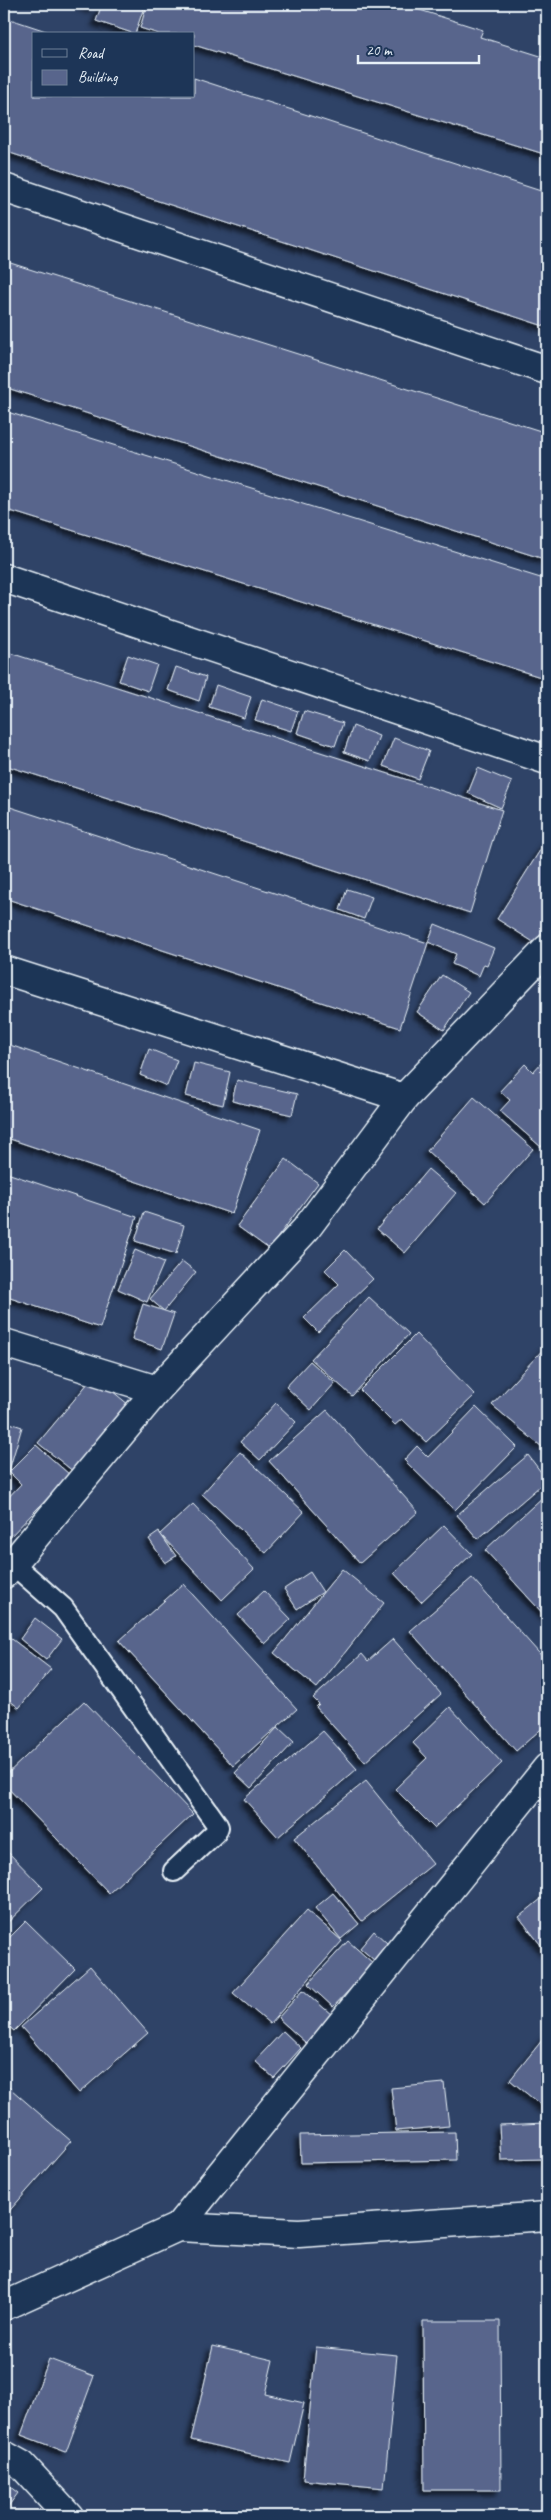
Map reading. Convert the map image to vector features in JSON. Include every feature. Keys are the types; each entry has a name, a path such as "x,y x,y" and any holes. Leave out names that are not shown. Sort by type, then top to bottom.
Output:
{"street":[{"path":"4,188 547,370"},
{"path":"4,578 547,760"},
{"path":"8,1569 157,1390 306,1229 404,1098 547,949"},
{"path":"4,970 404,1098"},
{"path":"4,1343 157,1390"},
{"path":"4,2306 178,2227 547,1768"},
{"path":"178,2227 299,2233 547,2216"},
{"path":"4,2454 22,2465 69,2516"}],"lane":[{"path":"8,1569 63,1608 218,1827 216,1832 174,1871"}],"building":[{"path":"80,4 95,4 94,9"},
{"path":"102,4 145,4 136,32 129,32 96,21"},
{"path":"147,4 401,4 483,30 480,37 547,58 547,155 195,45 195,32 153,32 140,28"},
{"path":"4,17 49,32 32,32 32,98 195,98 195,78 547,193 547,327 4,151"},
{"path":"4,261 547,433 547,560 4,387"},
{"path":"4,411 547,580 547,679 4,509"},
{"path":"4,651 502,810 470,913 4,765"},
{"path":"128,655 157,665 148,691 119,681"},
{"path":"176,667 206,677 199,701 168,690"},
{"path":"216,685 251,697 244,718 209,707"},
{"path":"262,699 298,711 291,731 255,720"},
{"path":"304,711 343,723 335,746 297,733"},
{"path":"353,726 379,736 370,761 344,752"},
{"path":"394,738 429,751 418,779 383,766"},
{"path":"478,768 512,782 501,808 468,793"},
{"path":"4,805 428,943 400,1028 4,898"},
{"path":"547,839 547,924 535,943 497,919"},
{"path":"347,889 372,897 364,919 340,910"},
{"path":"435,924 494,948 487,965 484,964 479,976 452,964 456,954 428,942"},
{"path":"442,975 469,992 444,1030 417,1012"},
{"path":"4,1043 260,1130 232,1214 4,1137"},
{"path":"149,1049 177,1060 167,1086 140,1075"},
{"path":"542,1062 547,1066 547,1139 541,1147 500,1111 510,1100 500,1091 525,1064 533,1072"},
{"path":"194,1063 230,1072 223,1105 186,1096"},
{"path":"237,1080 297,1094 292,1115 232,1101"},
{"path":"474,1097 533,1149 485,1203 427,1151"},
{"path":"286,1159 318,1183 269,1249 237,1226"},
{"path":"428,1169 456,1193 405,1253 377,1229"},
{"path":"4,1172 137,1217 100,1328 4,1296"},
{"path":"144,1212 184,1225 176,1254 135,1241"},
{"path":"135,1250 164,1262 147,1302 118,1289"},
{"path":"345,1250 373,1279 318,1332 304,1318 339,1284 325,1270"},
{"path":"182,1261 196,1272 164,1311 150,1299"},
{"path":"369,1297 409,1334 352,1396 311,1359"},
{"path":"143,1304 174,1314 162,1349 132,1339"},
{"path":"416,1334 475,1395 426,1442 402,1419 395,1425 360,1390"},
{"path":"547,1345 547,1441 542,1447 492,1405"},
{"path":"310,1361 335,1383 311,1410 286,1387"},
{"path":"94,1376 129,1405 74,1472 38,1443"},
{"path":"276,1403 296,1422 260,1460 240,1442"},
{"path":"476,1407 517,1447 455,1510 404,1460 417,1446 428,1457"},
{"path":"327,1410 418,1512 360,1563 269,1461"},
{"path":"4,1421 22,1427 4,1487"},
{"path":"36,1445 70,1475 4,1543 4,1502 21,1484 9,1472"},
{"path":"240,1452 304,1512 266,1553 202,1494"},
{"path":"528,1455 547,1480 478,1539 457,1515"},
{"path":"545,1495 547,1498 547,1618 485,1550"},
{"path":"193,1504 254,1569 222,1600 160,1534"},
{"path":"444,1525 472,1554 421,1602 394,1573"},
{"path":"159,1532 176,1556 165,1563 149,1539"},
{"path":"342,1569 384,1603 317,1688 274,1653"},
{"path":"310,1572 323,1592 297,1609 284,1589"},
{"path":"472,1578 547,1662 547,1724 516,1751 410,1631"},
{"path":"183,1584 297,1709 233,1766 119,1641"},
{"path":"264,1591 291,1619 265,1644 238,1615"},
{"path":"35,1618 62,1639 46,1660 20,1639"},
{"path":"8,1636 51,1669 19,1708 4,1696 4,1641"},
{"path":"393,1639 441,1694 365,1762 316,1707 319,1704 313,1698 362,1654 368,1661"},
{"path":"84,1701 193,1814 109,1893 4,1784 4,1777"},
{"path":"450,1707 502,1763 434,1828 395,1789 427,1758 413,1743"},
{"path":"4,1713 10,1718 4,1725"},
{"path":"278,1727 294,1742 251,1788 235,1773"},
{"path":"323,1731 357,1769 278,1837 244,1799"},
{"path":"366,1781 433,1864 362,1921 294,1838"},
{"path":"4,1848 43,1888 4,1926"},
{"path":"333,1893 359,1924 341,1939 315,1908"},
{"path":"547,1894 547,1953 519,1917"},
{"path":"307,1910 342,1941 270,2024 233,1993"},
{"path":"26,1921 75,1969 14,2031 4,2022 4,1943"},
{"path":"374,1931 388,1944 374,1960 360,1948"},
{"path":"348,1941 374,1964 333,2007 308,1984"},
{"path":"90,1966 148,2033 79,2093 21,2027"},
{"path":"303,1990 332,2015 306,2043 278,2018"},
{"path":"283,2031 301,2048 274,2078 255,2061"},
{"path":"547,2034 547,2110 510,2080"},
{"path":"4,2083 71,2141 4,2217"},
{"path":"444,2083 449,2126 396,2131 391,2088"},
{"path":"546,2123 547,2159 501,2160 499,2125"},
{"path":"455,2132 456,2160 301,2163 300,2135"},
{"path":"423,2321 500,2321 501,2490 424,2490"},
{"path":"213,2346 273,2360 265,2394 304,2403 290,2463 191,2440"},
{"path":"316,2347 397,2355 384,2488 303,2480"},
{"path":"49,2359 94,2376 66,2452 21,2435"},
{"path":"4,2482 18,2493 4,2512"}]}
